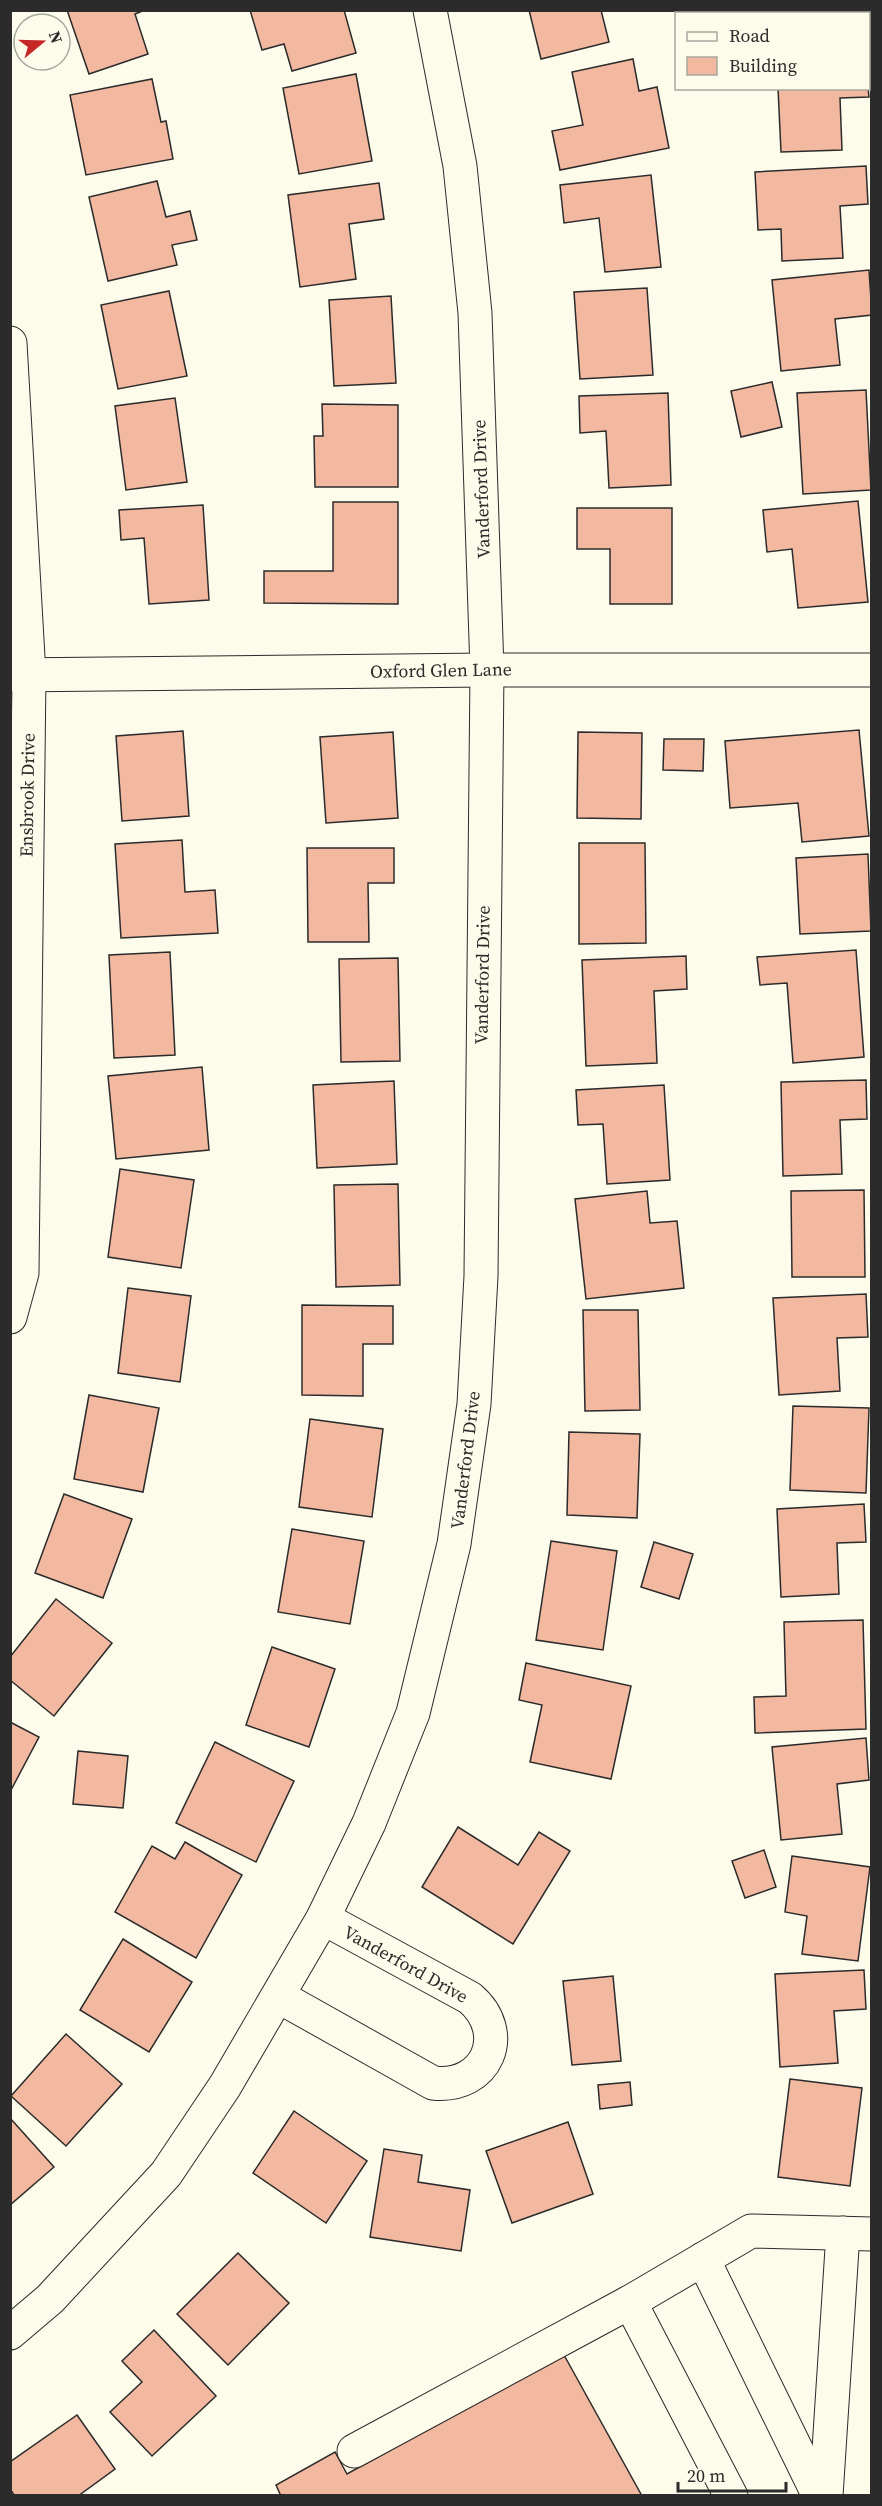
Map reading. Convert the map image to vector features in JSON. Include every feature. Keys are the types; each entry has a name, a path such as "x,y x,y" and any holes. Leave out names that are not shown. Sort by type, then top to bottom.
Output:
{"street":[{"name":"Vanderford Drive","path":"10,2333 50,2299 166,2174 225,2086 323,1918 369,1823 413,1713 454,1544 474,1404 481,1276 487,669 475,313 460,166 430,10"},
{"name":"Ensbrook Drive","path":"10,343 20,675 22,1273 10,1317"},
{"name":"Oxford Glen Lane","path":"20,675 487,669 872,670"},
{"name":"Vanderford Drive","path":"278,1996 433,2083 445,2084 467,2078 484,2062 491,2039 486,2016 479,2006 470,1998 323,1918"},
{"path":"354,2451 630,2302 751,2231 857,2233 826,2496"},
{"path":"703,2259 819,2496"},
{"path":"630,2302 731,2496"}],"building":[{"path":"67,10 145,10 135,14 148,54 89,74 72,25 72,12"},
{"path":"250,10 344,10 356,53 292,71 284,44 262,50"},
{"path":"529,10 601,10 609,42 541,59"},
{"path":"770,10 867,10 867,12 770,12"},
{"path":"633,59 639,91 657,87 669,148 560,170 552,131 583,125 572,72"},
{"path":"356,74 372,161 299,174 283,88"},
{"path":"152,79 161,122 166,121 173,159 86,175 70,95"},
{"path":"778,90 868,90 869,97 840,98 842,150 781,152"},
{"path":"866,166 868,204 840,206 843,258 782,261 781,229 758,230 755,172"},
{"path":"651,175 661,267 605,272 599,218 564,223 560,185"},
{"path":"157,181 166,217 190,211 197,240 172,245 177,265 108,281 89,197"},
{"path":"379,183 384,219 349,224 356,279 300,287 288,195"},
{"path":"869,270 872,315 835,319 840,365 781,371 772,280"},
{"path":"647,288 653,375 580,379 574,292"},
{"path":"169,291 187,376 118,389 101,305"},
{"path":"391,296 396,383 334,386 329,300"},
{"path":"772,382 782,427 741,437 731,391"},
{"path":"866,390 871,490 803,494 797,393"},
{"path":"668,393 671,485 609,488 606,431 580,433 579,396"},
{"path":"175,398 187,482 126,490 115,406"},
{"path":"322,404 398,405 398,487 315,487 314,436 323,436"},
{"path":"858,501 868,602 798,608 792,549 767,552 763,510"},
{"path":"333,502 398,502 398,604 264,603 264,571 333,571"},
{"path":"203,505 209,600 149,604 144,538 121,540 119,510"},
{"path":"577,508 672,508 672,604 610,604 610,549 577,549"},
{"path":"859,730 869,836 802,842 798,803 730,808 725,741"},
{"path":"183,731 189,816 122,821 116,736"},
{"path":"393,732 398,818 326,823 320,737"},
{"path":"578,732 642,733 641,819 577,818"},
{"path":"664,739 704,739 703,771 663,770"},
{"path":"182,840 185,892 215,890 218,933 121,938 115,844"},
{"path":"579,843 645,843 646,943 579,944"},
{"path":"307,848 394,848 394,883 368,883 369,942 308,942"},
{"path":"868,854 871,931 800,934 796,858"},
{"path":"856,950 864,1057 793,1063 787,983 760,985 757,957"},
{"path":"170,952 175,1055 114,1058 109,955"},
{"path":"686,956 687,989 654,991 657,1063 586,1066 582,960"},
{"path":"398,958 400,1061 341,1062 339,959"},
{"path":"202,1067 209,1150 116,1159 108,1076"},
{"path":"866,1080 867,1119 840,1120 842,1174 783,1176 781,1082"},
{"path":"394,1081 397,1164 317,1168 313,1085"},
{"path":"664,1085 670,1180 607,1184 603,1124 578,1125 576,1090"},
{"path":"120,1169 194,1180 181,1268 108,1257"},
{"path":"398,1184 400,1285 336,1287 334,1185"},
{"path":"864,1190 865,1277 792,1277 791,1191"},
{"path":"647,1191 650,1223 677,1221 684,1288 586,1299 575,1199"},
{"path":"128,1288 191,1296 180,1382 118,1373"},
{"path":"866,1294 868,1337 837,1338 840,1391 779,1395 773,1298"},
{"path":"302,1305 393,1306 393,1344 363,1344 363,1396 302,1395"},
{"path":"583,1310 638,1310 640,1410 585,1411"},
{"path":"89,1395 159,1408 143,1492 74,1479"},
{"path":"793,1406 869,1408 866,1493 790,1490"},
{"path":"310,1419 383,1429 372,1517 299,1507"},
{"path":"569,1432 640,1434 637,1518 567,1515"},
{"path":"64,1494 132,1519 103,1598 35,1573"},
{"path":"864,1504 866,1542 837,1543 839,1594 781,1597 777,1509"},
{"path":"292,1529 364,1541 350,1624 278,1612"},
{"path":"551,1541 617,1551 603,1650 536,1640"},
{"path":"654,1542 693,1554 679,1599 641,1587"},
{"path":"56,1599 112,1643 54,1716 10,1680 10,1657"},
{"path":"863,1620 866,1729 755,1733 754,1697 786,1696 784,1622"},
{"path":"272,1647 335,1669 309,1747 246,1725"},
{"path":"526,1663 631,1686 611,1779 530,1762 542,1705 519,1700"},
{"path":"10,1722 39,1737 10,1792"},
{"path":"866,1738 869,1780 837,1784 842,1834 781,1840 772,1747"},
{"path":"215,1742 294,1781 256,1862 176,1823"},
{"path":"78,1751 128,1756 123,1808 73,1804"},
{"path":"458,1827 518,1865 539,1832 570,1851 513,1944 422,1887"},
{"path":"185,1842 242,1875 196,1958 115,1912 152,1846 175,1859"},
{"path":"764,1850 776,1887 745,1898 732,1861"},
{"path":"792,1856 870,1867 858,1961 802,1954 807,1916 785,1912"},
{"path":"123,1939 192,1982 149,2052 80,2010"},
{"path":"864,1970 866,2009 834,2011 838,2063 780,2067 775,1974"},
{"path":"613,1976 621,2061 572,2065 563,1981"},
{"path":"66,2034 122,2084 66,2146 11,2096"},
{"path":"790,2079 862,2088 850,2186 778,2177"},
{"path":"630,2082 632,2105 600,2109 598,2085"},
{"path":"294,2111 367,2161 326,2223 253,2173"},
{"path":"10,2118 54,2167 10,2205"},
{"path":"568,2122 593,2194 512,2223 486,2151"},
{"path":"384,2149 422,2155 418,2182 470,2190 461,2251 370,2237"},
{"path":"238,2253 289,2303 228,2365 177,2314"},
{"path":"154,2330 216,2396 152,2456 110,2412 142,2382 122,2361"},
{"path":"564,2355 642,2496 281,2496 276,2485 335,2452 347,2474"},
{"path":"77,2415 115,2469 78,2496 15,2496 10,2489 10,2462"}]}
